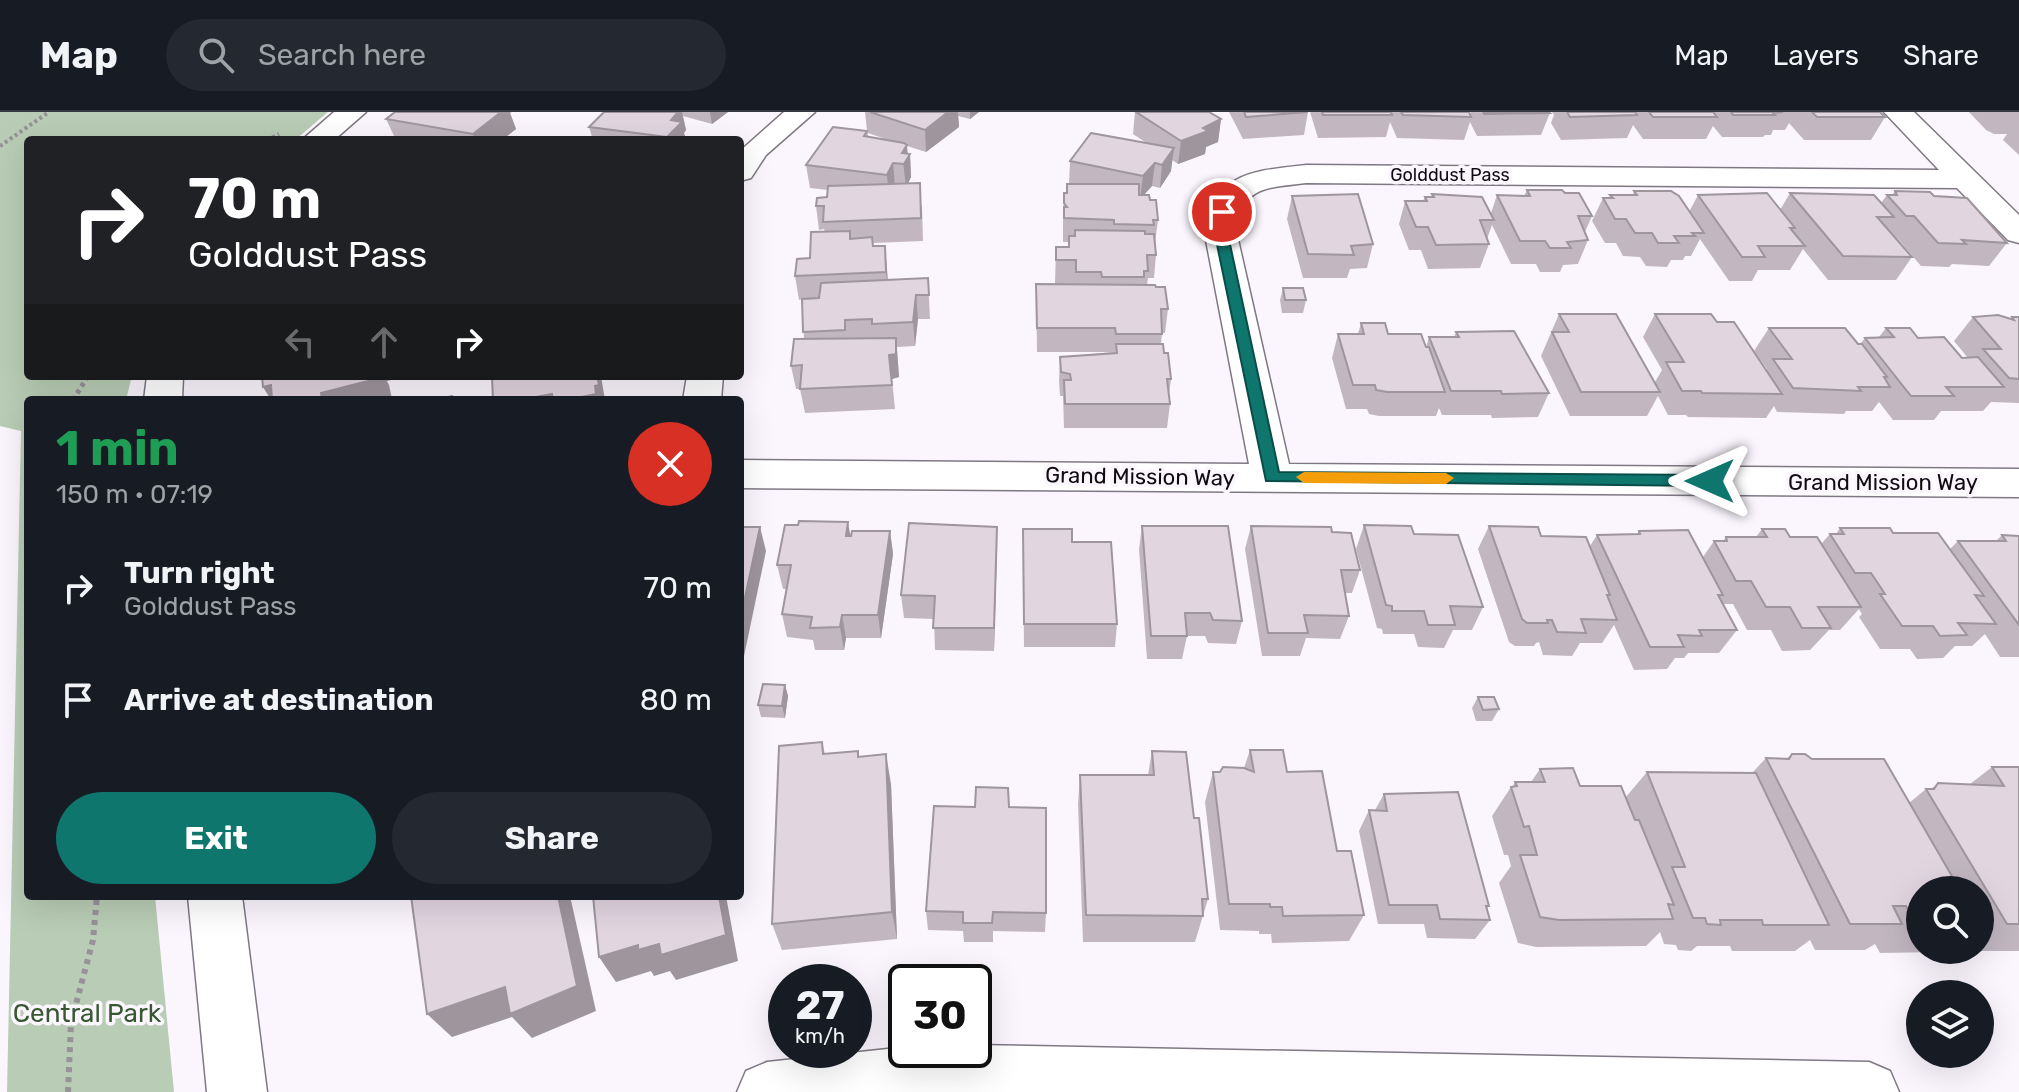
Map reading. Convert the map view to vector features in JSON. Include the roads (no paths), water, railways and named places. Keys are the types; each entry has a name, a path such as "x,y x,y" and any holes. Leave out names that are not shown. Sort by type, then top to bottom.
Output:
{"street":[{"path":"321,136 352,112"},
{"path":"744,166 756,149 801,112"},
{"path":"1898,112 2019,233"},
{"name":"Golddust Pass","path":"1272,477 1221,235 1222,212 1231,194 1250,184 1306,174 1964,179"},
{"name":"Grand Mission Way","path":"744,474 2019,483"},
{"path":"215,900 237,1092"},
{"path":"767,1092 786,1087 926,1074 1869,1092"}],"park label":[{"name":"Central Park","path":"87,1013"}]}
